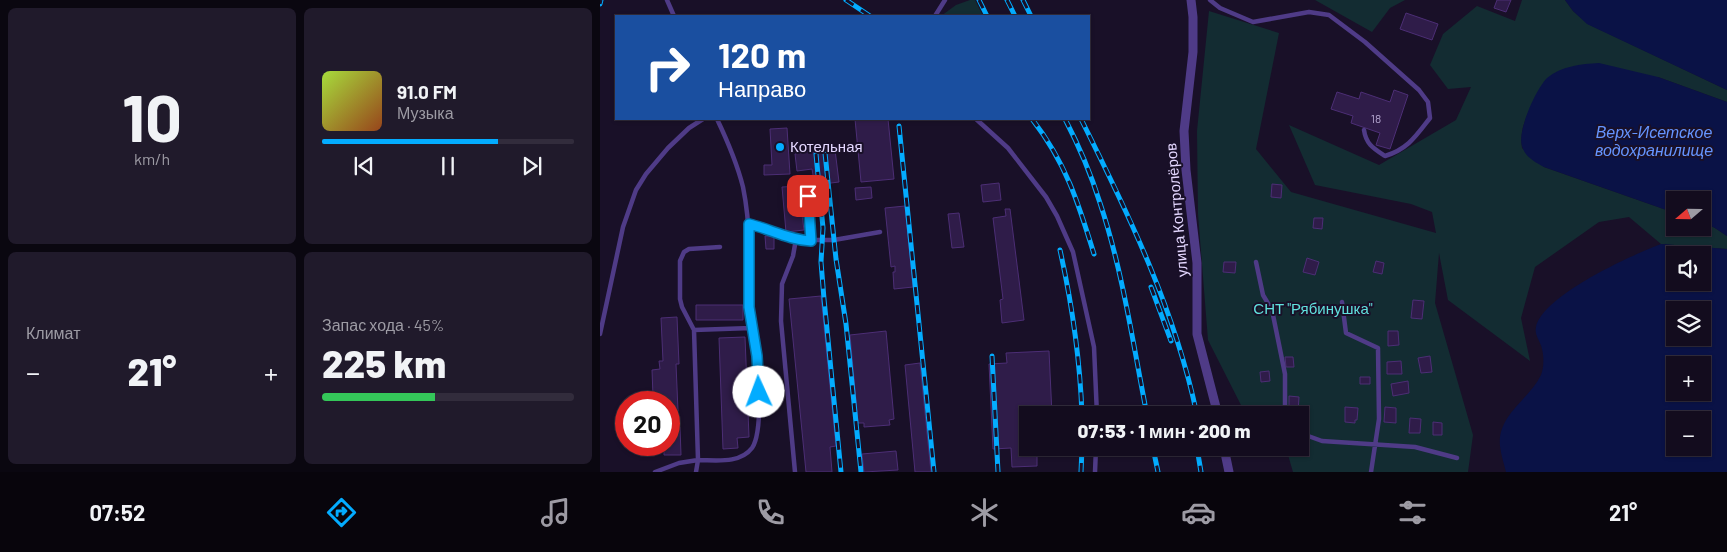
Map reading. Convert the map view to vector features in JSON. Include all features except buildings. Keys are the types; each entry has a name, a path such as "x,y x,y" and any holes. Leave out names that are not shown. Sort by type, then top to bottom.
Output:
{"street":[{"name":"улица Контролёров","path":"1191,0 1193,52 1184,131 1186,170 1197,264 1197,334 1216,406"},
{"path":"1226,456 1229,472"}],"lane":[{"path":"667,0 674,15"},
{"path":"936,15 945,0"},
{"path":"1210,0 1220,8 1253,22 1309,12 1330,15 1403,74 1428,102 1430,118 1406,147 1394,153 1385,156 1374,149 1365,141 1364,130"},
{"path":"600,334 623,227 636,190 646,174 668,148 689,128 701,120"},
{"path":"655,472 679,463 737,458 748,452 754,444 758,431 759,380 749,307 749,224 742,185 731,150 717,120"},
{"path":"977,120 1008,148 1046,197 1057,216 1073,252 1094,348 1097,406"},
{"path":"808,196 811,241"},
{"path":"749,224 796,239 811,241 834,240 880,232"},
{"path":"795,472 781,321 781,301 782,284 791,262 796,239"},
{"path":"696,472 698,460 694,330 680,299 680,261 681,256 689,249 720,247"},
{"path":"1256,262 1263,295 1272,310 1285,374 1285,406"},
{"path":"1342,302 1346,333 1378,348 1379,419 1371,472"},
{"path":"694,330 751,328"},
{"path":"1309,437 1322,441 1415,447 1457,458"},
{"path":"1095,472 1096,456"}],"green space":[{"path":"975,0 982,15 942,15 956,5"},
{"path":"1315,0 1405,0 1390,8 1372,32"},
{"name":"СНТ \"Рябинушка\"","path":"1522,0 1565,0 1573,11 1588,24 1727,90 1727,102 1658,77 1535,99 1524,122 1521,141 1522,148 1544,167 1666,210 1666,236 1711,236 1711,226 1727,236 1727,249 1711,248 1711,246 1661,244 1629,217 1599,222 1535,267 1521,318 1530,361 1448,300 1439,253 1435,303 1473,435 1468,472 1293,472 1288,456 1309,456 1309,406 1241,406 1208,340 1198,214 1197,131 1209,11 1279,33 1256,149 1291,192 1436,233 1432,212 1411,204 1315,185 1289,125 1379,165 1456,120 1471,87 1448,89 1430,65 1443,34 1477,6 1515,21"}],"water":[{"name":"Верх-Исетское водохранилище","path":"1565,0 1727,0 1727,90 1587,24 1573,11"},
{"name":"Верх-Исетское водохранилище","path":"1599,63 1658,77 1727,102 1727,236 1711,226 1711,191 1666,191 1666,210 1544,167 1525,153 1521,139 1522,131 1528,110 1538,91 1547,78 1553,74 1565,68"},
{"path":"1661,244 1687,246 1666,246 1666,291 1711,291 1711,248 1727,249 1727,472 1506,472 1500,449 1500,435 1508,417 1536,384 1541,375 1543,355 1536,327 1542,315 1554,302 1571,290 1611,267"}],"railway":[{"path":"600,4 601,0"},
{"path":"846,0 868,15"},
{"path":"979,0 986,15"},
{"path":"1007,0 1014,15"},
{"path":"1023,0 1030,15"},
{"path":"1033,120 1054,151 1070,184 1094,254"},
{"path":"1065,120 1089,171 1108,229 1127,308 1145,406"},
{"path":"1081,120 1149,264 1176,338 1195,406"},
{"path":"899,126 934,472"},
{"path":"825,153 836,259 846,324 861,472"},
{"path":"816,154 823,228 821,262 841,472"},
{"path":"1060,250 1075,332 1081,406"},
{"path":"1151,287 1171,341"},
{"path":"992,356 998,472"},
{"path":"1081,472 1082,456"},
{"path":"1155,456 1158,472"},
{"path":"1198,456 1201,472"}],"place":[{"name":"Котельная","path":"780,147"}],"route":[{"path":"759,392 757,356 749,307 749,224 796,239 811,241 808,196"}]}
